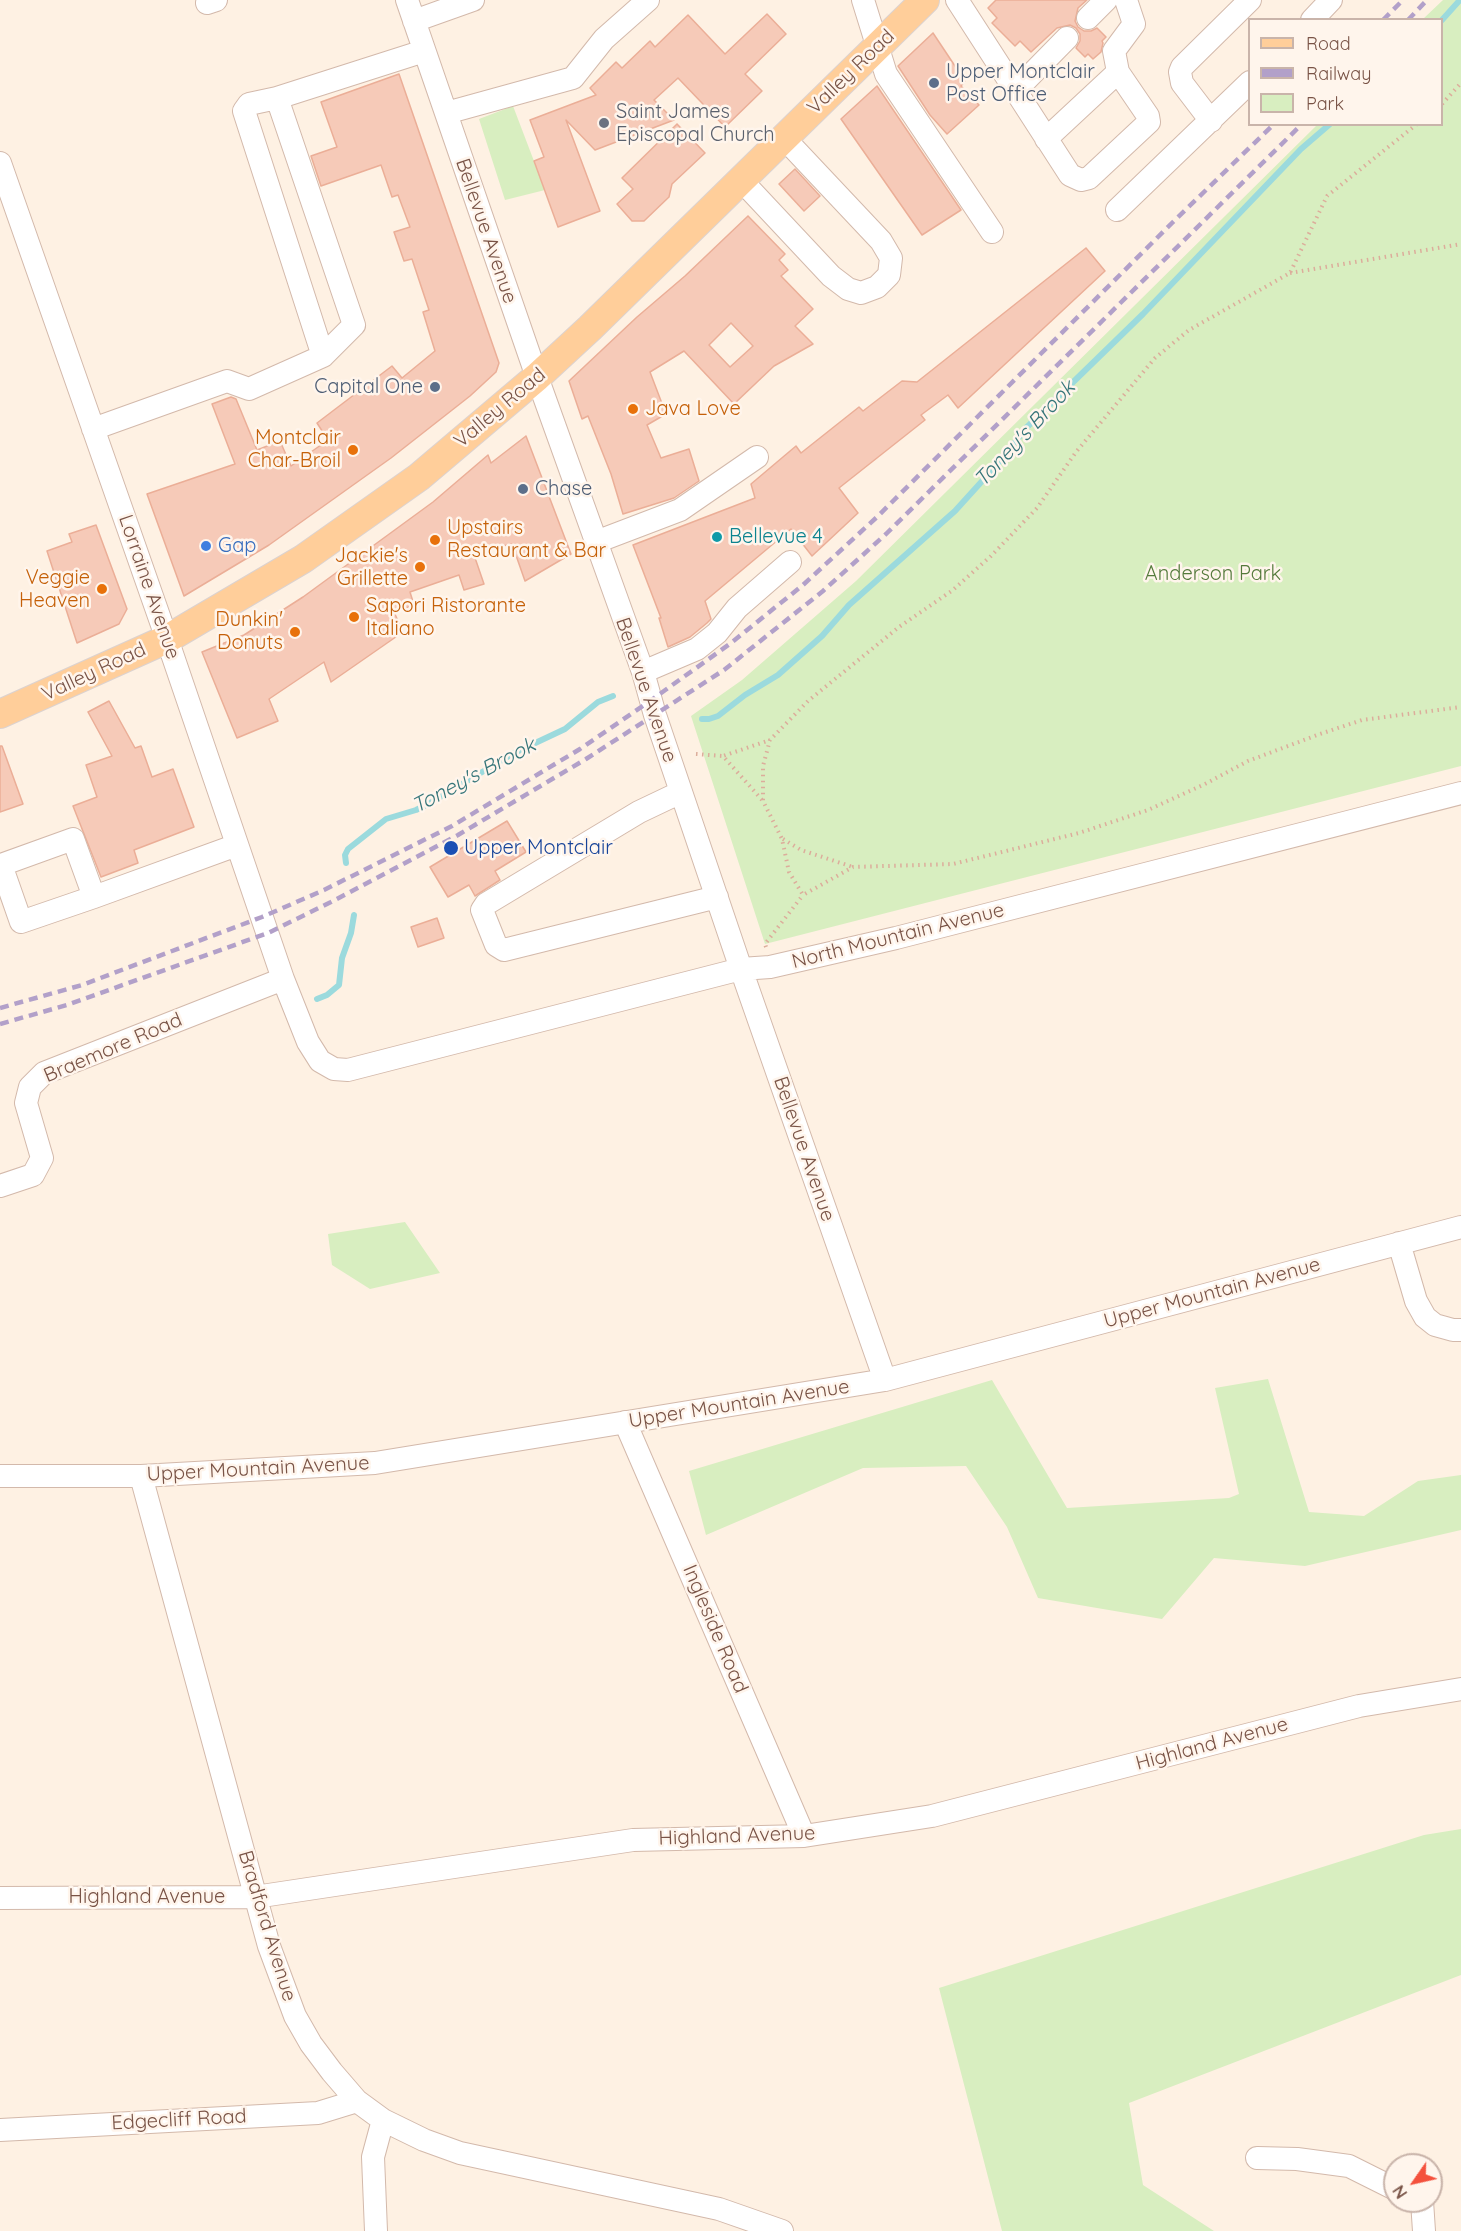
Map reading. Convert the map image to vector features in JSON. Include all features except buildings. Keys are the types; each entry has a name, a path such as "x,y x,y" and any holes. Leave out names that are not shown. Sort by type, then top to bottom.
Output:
{"main road":[{"name":"Valley Road","path":"0,714 167,639 303,559 419,477 537,377 590,328 925,0"}],"street":[{"path":"410,10 473,0"},
{"path":"446,113 573,78 604,39 648,0"},
{"path":"862,0 886,74 992,232"},
{"path":"957,0 1070,175 1085,180 1149,124 1148,116 1118,72 1114,51 1134,24 1126,0"},
{"path":"1088,18 1106,0"},
{"path":"1211,121 1182,83 1180,72 1182,67 1250,0"},
{"path":"1314,18 1331,0"},
{"name":"Bellevue Avenue","path":"410,10 537,377 643,672 741,969 885,1380"},
{"path":"1015,91 1067,38"},
{"path":"323,356 244,111 249,104 277,98 424,51"},
{"path":"1046,139 1118,72"},
{"path":"1117,210 1248,84"},
{"path":"93,429 227,381 249,389 323,356 354,325 277,98"},
{"path":"741,180 831,276 848,289 861,293 877,287 889,275 891,258 880,241 784,138"},
{"name":"Lorraine Avenue","path":"0,164 284,980 308,1042 320,1061 334,1069"},
{"path":"596,542 680,510 757,457"},
{"path":"643,672 697,649 717,633 736,608 790,562"},
{"path":"681,792 639,812 486,904 482,910 496,945 504,950 717,897"},
{"name":"North Mountain Avenue","path":"334,1069 348,1070 741,969 770,967 896,938 1461,793"},
{"path":"94,897 237,845"},
{"name":"Braemore Road","path":"0,1186 33,1175 42,1158 26,1103 30,1088 44,1073 284,980"},
{"name":"Upper Mountain Avenue","path":"0,1476 141,1476 375,1463 885,1380 1461,1227"},
{"path":"1399,1243 1416,1301 1425,1317 1435,1325 1461,1330"},
{"name":"Ingleside Road","path":"625,1422 804,1836"},
{"name":"Bradford Avenue","path":"141,1476 279,1978 295,2016 311,2044 332,2072 357,2101 383,2120 424,2140 460,2153 719,2209 782,2231"},
{"name":"Highland Avenue","path":"0,1898 255,1897 633,1840 804,1836 932,1816 1359,1706 1461,1689"},
{"name":"Edgecliff Road","path":"0,2130 318,2112 357,2101"},
{"path":"376,2231 373,2157 383,2120"},
{"path":"1257,2158 1297,2158 1349,2166 1383,2183"},
{"path":"1423,2213 1424,2231"}],"path":[{"path":"1443,103 1461,83"},
{"path":"1290,273 1327,196 1414,126"},
{"path":"696,754 723,756 770,740 808,701 899,627 953,590 991,556 1037,508 1076,452 1155,358 1189,330 1290,273 1461,244"},
{"path":"782,838 801,850 853,867 953,864 1079,833 1148,810 1248,761 1362,720 1461,707"},
{"path":"763,801 763,766 770,740"},
{"path":"723,756 763,801 782,838 789,872 803,895"},
{"path":"770,967 765,944 803,895 853,867"}],"green space":[{"name":"Anderson Park","path":"1443,0 1461,0 1461,766 765,944 691,716 742,680 856,581 1316,126 1443,126 1443,18 1424,18"},
{"path":"513,106 545,190 505,200 479,119"},
{"path":"405,1222 440,1273 370,1289 332,1265 328,1234"},
{"path":"1268,1379 1309,1512 1364,1516 1418,1481 1461,1475 1461,1530 1305,1566 1214,1558 1162,1619 1038,1598 1007,1527 966,1466 863,1468 706,1535 689,1471 992,1380 1067,1508 1229,1498 1239,1494 1215,1388"},
{"path":"1461,1829 1461,1975 1129,2103 1143,2185 1214,2231 1002,2231 939,1988 1424,1835"}],"waterway":[{"name":"Toney's Brook","path":"1443,19 1460,0"},
{"name":"Toney's Brook","path":"702,719 718,716 745,695 778,675 822,636 849,605 955,511 1003,458 1026,428 1143,314 1301,149 1328,126"},
{"name":"Toney's Brook","path":"346,863 345,855 348,849 386,819 416,810 432,802 514,753 565,729 598,702 613,696"},
{"name":"Toney's Brook","path":"317,999 327,995 339,985 342,958 351,933 354,915"}],"railway":[{"path":"1385,18 1403,0"},
{"path":"1410,18 1427,0"},
{"path":"0,1008 82,985 262,917 324,890 452,826 580,749 650,701 731,643 803,585 877,517 1272,126"},
{"path":"0,1024 67,1005 268,933 458,835 586,759 724,670 823,591 886,534 1300,126"}],"place":[{"name":"Upper Montclair Post Office","path":"934,83"},
{"name":"Saint James Episcopal Church","path":"604,123"},
{"name":"Capital One","path":"435,387"},
{"name":"Java Love","path":"633,409"},
{"name":"Montclair Char-Broil","path":"353,450"},
{"name":"Chase","path":"523,489"},
{"name":"Bellevue 4","path":"717,537"},
{"name":"Upstairs Restaurant & Bar","path":"435,540"},
{"name":"Gap","path":"206,546"},
{"name":"Jackie's Grillette","path":"420,567"},
{"name":"Veggie Heaven","path":"102,589"},
{"name":"Sapori Ristorante Italiano","path":"354,617"},
{"name":"Dunkin' Donuts","path":"295,632"},
{"name":"Upper Montclair","path":"451,848"}]}
